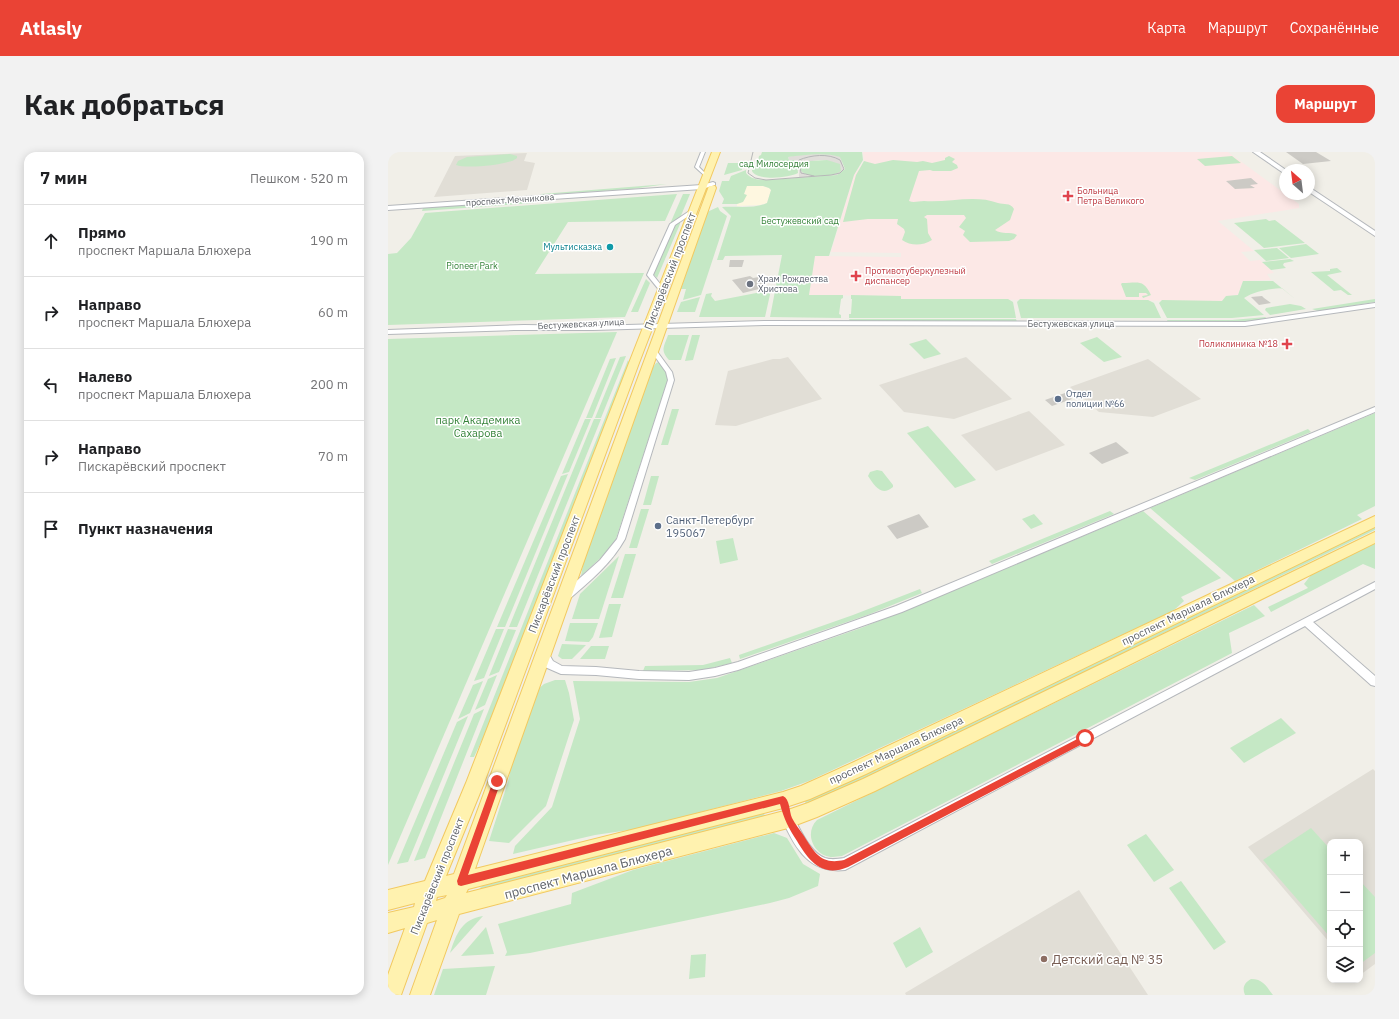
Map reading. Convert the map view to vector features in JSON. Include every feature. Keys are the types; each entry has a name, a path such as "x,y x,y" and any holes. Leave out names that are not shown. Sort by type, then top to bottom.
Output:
{"main road":[{"name":"Пискарёвский проспект","path":"420,995 664,323 709,181 716,152"},
{"name":"Пискарёвский проспект","path":"391,995 420,915 475,783 649,323 693,211 709,181"},
{"name":"проспект Маршала Блюхера","path":"388,900 783,800 804,793 860,768 1375,521"},
{"name":"проспект Маршала Блюхера","path":"388,923 788,819 811,811 870,785 1375,537"},
{"path":"783,800 788,819"}],"street":[{"path":"703,152 697,167 709,181"},
{"path":"1256,152 1279,168"},
{"name":"проспект Мечникова","path":"388,208 631,191 709,181"},
{"path":"1315,193 1375,234"},
{"path":"662,290 650,275 673,224 693,211"},
{"name":"Бестужевская улица","path":"388,332 516,328 593,328 649,323 1240,324 1274,321 1375,305"},
{"path":"564,598 607,558 621,539 671,380 670,372 654,351"},
{"path":"544,654 548,664 561,670 603,671 639,675 689,676 715,672 738,666 898,609 1375,409"},
{"path":"788,819 811,856 820,863 835,866 845,864 1375,585"},
{"path":"1306,621 1375,682"}],"shaded area":[{"name":"Больница Петра Великого","path":"863,152 1228,152 1279,189 1279,200 1294,200 1299,204 1299,208 1218,221 1254,251 1241,252 1250,261 1260,260 1274,273 1267,274 1271,280 1243,281 1238,295 1226,296 1222,301 901,299 901,296 809,295 815,256 901,257 901,253 831,252 854,175 864,161"},
{"path":"527,153 524,161 535,163 527,190 434,197 455,156"},
{"path":"825,153 841,157 844,171 837,175 799,178 799,171 795,162 789,160 788,157","holes":["827,160 838,173 814,176 806,175 801,171 806,162"]},
{"path":"746,186 763,186 769,188 771,190 767,203 760,205 737,206 737,204 744,201"},
{"path":"788,357 822,399 736,426 715,425 728,371 773,359"},
{"path":"966,357 1012,399 954,419 904,412 879,385"},
{"path":"1148,359 1201,399 1153,417 1099,412 1070,387"},
{"path":"1029,411 1065,445 996,471 961,435"},
{"path":"1373,769 1375,771 1375,964 1363,973 1363,839 1327,839 1327,939 1248,847"},
{"name":"Детский сад № 35","path":"1079,890 1148,995 906,995 905,993"}],"green space":[{"name":"Бестужевский сад","path":"762,152 862,152 863,160 854,175 829,256 815,256 809,295 843,295 839,314 841,315 841,318 770,317 782,255 725,256 723,260 717,260 731,216 722,207 751,207 762,205 767,203 771,190 763,186 747,186 744,194 747,195 743,202 737,204 722,204 724,199 719,191 722,181 729,181 731,176 746,170 748,175 754,178 759,180 769,180 837,175 845,169 840,157 821,154 808,155 788,157 789,160 794,160 797,162 798,173 794,175 774,178 760,176 752,171 752,168 757,165 759,156"},
{"path":"510,154 517,156 517,158 506,163 488,166 469,167 456,165 458,161 467,157"},
{"path":"949,156 955,159 952,162 957,165 958,168 951,171 919,171 909,201 980,199 1009,205 1014,209 1010,220 995,230 1017,235 1014,239 1009,241 970,242 963,235 965,231 959,227 966,218 964,215 927,215 924,217 927,219 928,233 932,240 917,244 902,240 905,232 904,229 897,224 898,219 868,219 843,222 856,175 864,161 875,164 893,160 923,161 932,163 945,160 945,158"},
{"path":"1232,156 1241,163 1205,166 1197,159"},
{"name":"сад Милосердия","path":"827,160 840,164 841,171 832,175 815,176 805,174 801,171 801,165 810,161"},
{"path":"728,163 743,163 742,170 724,175"},
{"path":"667,184 632,189 541,195 541,194"},
{"name":"Pioneer Park","path":"677,194 665,221 568,222 535,274 644,273 625,317 388,325 388,254 397,253 411,238 425,213"},
{"path":"683,194 690,194 680,218 670,224"},
{"path":"535,199 534,203 422,211 423,208"},
{"path":"718,207 720,211 727,216 701,295 683,300 686,289 681,289 707,212"},
{"path":"1266,219 1269,221 1275,220 1305,243 1264,248 1234,223"},
{"path":"680,221 657,278 653,274 676,224"},
{"path":"1306,244 1319,254 1291,258 1279,248"},
{"path":"1277,248 1289,258 1266,261 1254,250"},
{"path":"1290,259 1294,261 1284,263 1283,265 1286,268 1271,270 1262,262"},
{"path":"1337,268 1342,272 1327,275 1352,295 1348,295 1341,290 1334,291 1311,272 1330,271 1330,269"},
{"path":"646,279 650,283 638,312 631,312"},
{"path":"1243,281 1273,281 1282,288 1257,292 1244,298 1264,315 1232,318 1167,318 1159,303 1162,300 1222,301 1226,296 1238,295"},
{"path":"1121,284 1143,284 1151,295 1143,298 1142,296 1148,295 1146,293 1139,293 1139,297 1126,297"},
{"path":"771,290 765,317 699,317 706,294 712,293 711,296 715,301"},
{"path":"851,295 901,296 901,299 1008,299 1013,302 1016,318 849,318 849,314 851,314"},
{"path":"700,297 695,312 677,312 681,302"},
{"path":"1020,299 1148,300 1154,303 1161,318 1021,318 1017,302"},
{"path":"1375,299 1375,302 1318,311 1312,309"},
{"path":"1290,304 1301,306 1306,309 1270,315 1265,310 1266,308"},
{"path":"1266,317 1264,320 1244,322 1168,322 1167,320 1232,320"},
{"path":"849,319 1016,319 1017,322 850,321"},
{"name":"парк Академика Сахарова","path":"617,332 388,865 388,339"},
{"path":"668,335 689,335 681,360 669,360 664,354 664,346"},
{"path":"692,335 700,335 693,360 685,361"},
{"path":"1097,337 1122,357 1104,362 1080,343"},
{"path":"926,339 941,354 924,359 909,344"},
{"path":"626,356 601,418 595,418 620,357"},
{"path":"616,358 592,418 586,418 610,359"},
{"path":"628,360 629,362 627,369 483,738 474,757 470,757"},
{"path":"659,362 667,374 668,379 616,539 608,551 581,576 585,553 649,373 656,363"},
{"path":"672,409 679,409 668,445 661,445"},
{"path":"1375,413 1375,506 1357,515 1362,519 1235,581 1150,508"},
{"path":"585,419 591,419 569,472 562,474"},
{"path":"594,419 601,419 517,627 509,627"},
{"path":"928,426 976,480 955,488 907,433"},
{"path":"1308,429 1311,432 1195,480 1189,478"},
{"path":"877,470 882,471 893,487 889,490 882,491 876,487 868,476 870,472"},
{"path":"568,474 505,627 497,627 561,476"},
{"path":"651,476 659,476 651,505 643,505"},
{"path":"641,509 649,509 637,548 629,548"},
{"path":"1110,511 1114,514 992,564 989,561"},
{"path":"1143,511 1221,578 1181,597 1184,601 1173,611 809,781 781,791 636,829 595,835 513,854 515,846 552,807 580,719 573,681 689,682 717,678 861,628"},
{"path":"1034,514 1043,524 1031,529 1022,519"},
{"path":"1375,526 1375,530 867,778 806,805 805,801 865,774"},
{"path":"733,538 738,560 720,564 716,541"},
{"path":"1375,543 1375,569 1363,564 1271,612 1268,607 1308,588 1304,584 1311,575"},
{"path":"625,554 636,554 623,598 611,598"},
{"path":"619,556 599,619 572,619 580,594"},
{"path":"920,589 922,593 870,614 740,659 739,655 853,615"},
{"path":"609,604 621,604 612,637 599,638"},
{"path":"1254,605 1265,616 1229,633 1232,653 842,856 827,856 816,849 813,844 811,832 817,820"},
{"path":"570,623 598,623 593,637 589,642 565,641"},
{"path":"496,629 504,629 484,678 474,681"},
{"path":"508,629 516,630 499,672 489,676"},
{"path":"562,644 586,645 572,659 562,659 558,656"},
{"path":"591,646 609,646 605,659 580,659"},
{"path":"730,658 732,663 703,670 643,671 645,666 703,665"},
{"path":"497,675 485,705 475,710 488,679"},
{"path":"555,680 565,680 574,720 546,806 509,843 489,841 508,782 513,756 536,691 544,684"},
{"path":"483,681 470,713 458,719 473,685"},
{"path":"484,709 425,858 414,861 474,714"},
{"path":"468,716 408,862 397,864 457,722"},
{"path":"1281,718 1296,733 1244,763 1230,748"},
{"path":"762,813 765,817 480,891 479,889 483,885"},
{"path":"1311,828 1327,846 1327,934 1263,860"},
{"path":"774,833 787,838 803,864 820,874 818,886 789,898 770,903 530,953 505,956 507,952 498,924 571,904 572,893 633,870"},
{"path":"1146,834 1174,870 1154,882 1127,845"},
{"path":"1181,881 1226,942 1214,950 1169,888"},
{"path":"1363,884 1375,897 1375,953 1363,962"},
{"path":"483,916 450,953 461,928 470,920"},
{"path":"486,927 494,954 461,956"},
{"path":"920,927 933,952 906,968 893,943"},
{"path":"706,954 705,977 689,979 691,955"},
{"path":"495,966 486,995 434,995 443,969"},
{"path":"1251,979 1259,980 1273,995 1245,995 1244,986"}],"building":[{"path":"1286,152 1316,152 1331,161 1303,164"},
{"path":"1251,178 1258,184 1250,185 1255,188 1235,189 1226,181"},
{"path":"730,260 744,260 742,267 729,267"},
{"name":"Храм Рождества Христова","path":"750,276 753,278 766,278 765,284 759,289 743,293 732,280"},
{"path":"1262,296 1271,303 1259,305 1251,297"},
{"name":"Отдел полиции №66","path":"1065,393 1072,399 1052,406 1045,400"},
{"path":"1116,442 1129,453 1102,464 1089,453"},
{"path":"919,514 929,527 897,539 887,526"}],"tram line":[{"path":"753,152 748,173 755,178 766,180 831,175 840,173 844,169 840,160 830,156 814,156 799,160 801,173 814,176"}],"place":[{"name":"Больница Петра Великого","path":"1068,196"},
{"name":"Мультисказка","path":"610,247"},
{"name":"Противотуберкулезный диспансер","path":"856,276"},
{"name":"Храм Рождества Христова","path":"750,284"},
{"name":"Поликлиника №18","path":"1287,344"},
{"name":"Отдел полиции №66","path":"1058,399"},
{"name":"Санкт-Петербург 195067","path":"658,526"},
{"name":"Детский сад № 35","path":"1044,959"}],"route":[{"path":"497,781 461,881 783,800 788,819 811,856 820,863 828,866 835,866 845,864 1085,738"}]}
